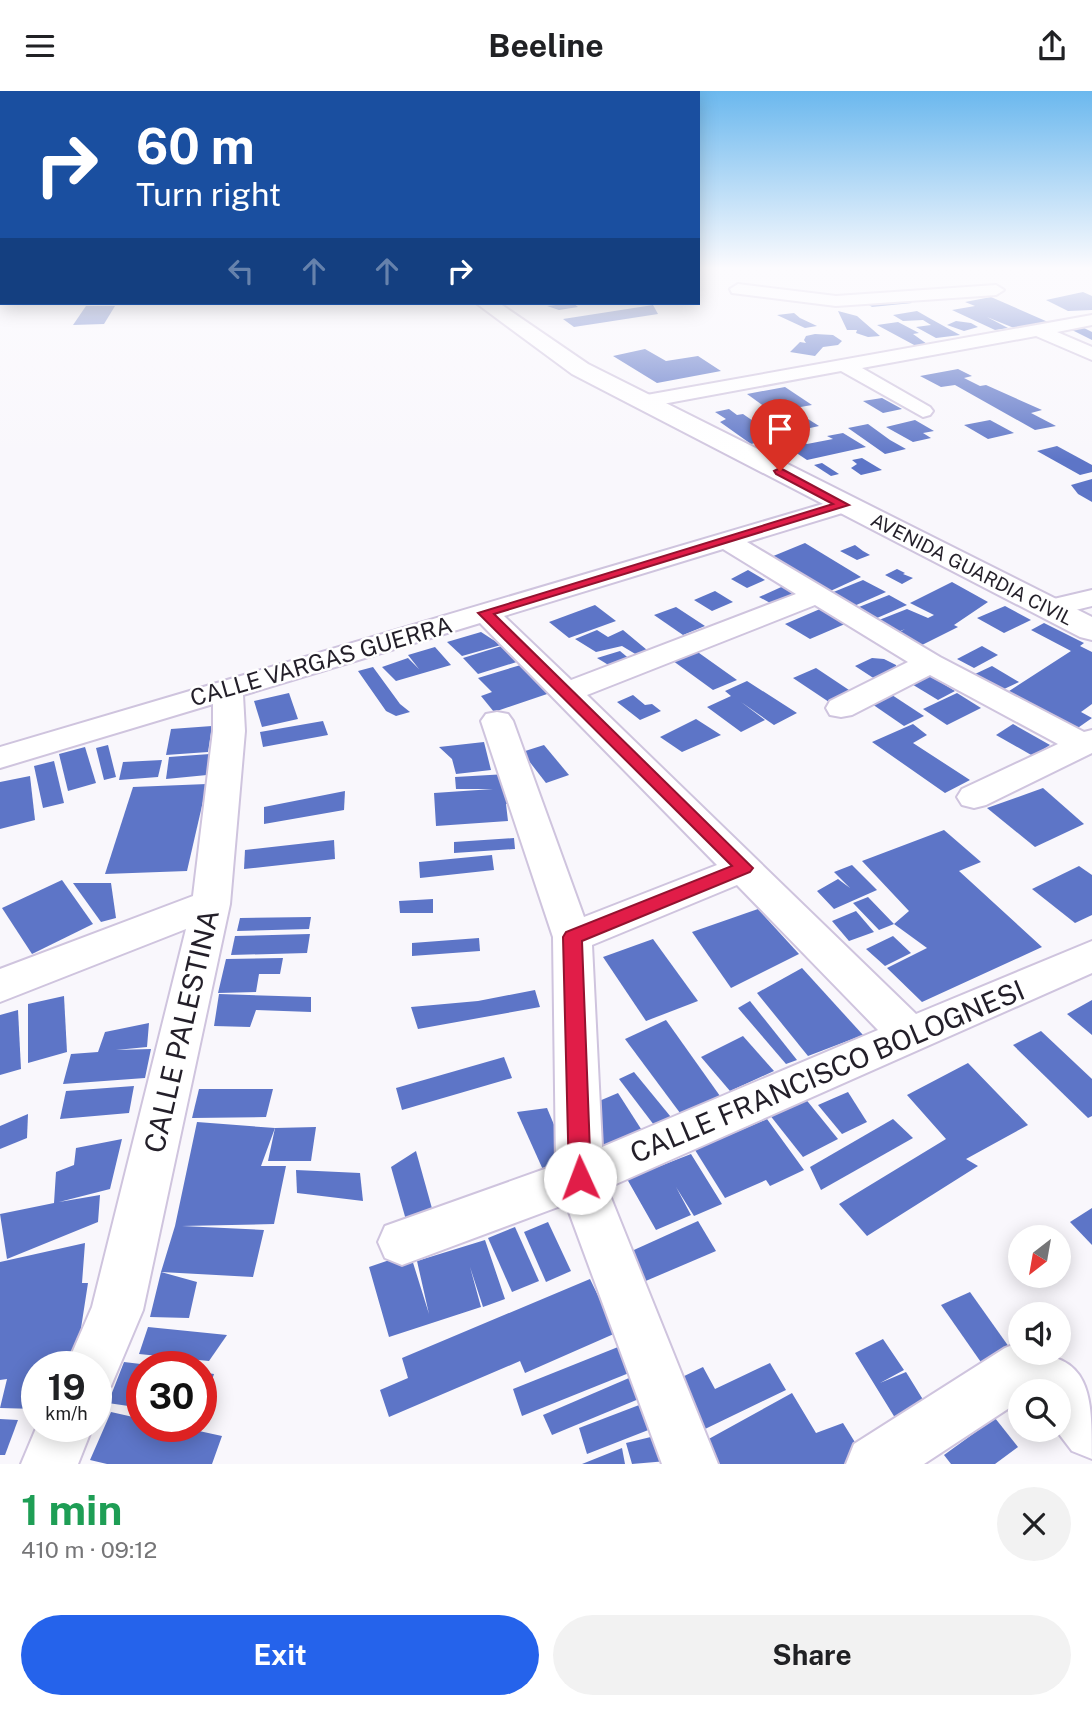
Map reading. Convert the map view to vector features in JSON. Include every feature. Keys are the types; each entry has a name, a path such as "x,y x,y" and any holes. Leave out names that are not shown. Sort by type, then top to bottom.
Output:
{"main road":[{"name":"AVENIDA GUARDIA CIVIL","path":"527,332 580,369 641,402 1092,630"}],"street":[{"path":"641,402 1034,332"},
{"path":"1042,332 1092,354"},
{"path":"844,365 923,411"},
{"name":"CALLE VARGAS GUERRA","path":"0,758 228,687 843,505"},
{"path":"726,540 930,663 1087,742"},
{"path":"1051,608 1092,597"},
{"path":"485,613 568,692 911,1036"},
{"path":"841,708 930,663"},
{"name":"CALLE PALESTINA","path":"99,1351 117,1310 211,904 229,731 228,687"},
{"path":"497,720 572,937 580,1178 690,1464"},
{"path":"974,797 1087,742"},
{"path":"572,937 744,868"},
{"path":"0,986 211,904"},
{"name":"CALLE FRANCISCO BOLOGNESI","path":"402,1242 580,1178 1092,956"},
{"path":"874,1464 1024,1367 1052,1381 1092,1431"},
{"path":"49,1464 58,1442"}],"lane":[{"path":"568,692 817,595"}],"building":[{"path":"875,332 880,336 868,337 856,333"},
{"path":"890,332 919,333 913,334 927,344 916,346"},
{"path":"925,332 955,332 960,335 936,338"},
{"path":"1076,332 1092,332 1092,340"},
{"path":"833,335 842,341 838,345 823,347 815,356 790,352 800,342 806,343 806,336"},
{"path":"645,349 666,361 698,356 721,371 657,383 613,356"},
{"path":"958,369 972,376 964,378 980,386 986,385 1042,410 1031,413 1056,426 1035,430 955,385 941,387 920,376"},
{"path":"785,387 812,405 772,412 747,394"},
{"path":"882,398 902,409 883,413 863,401"},
{"path":"729,409 737,415 743,414 778,438 751,444 720,422 726,419 715,412"},
{"path":"797,412 819,426 788,433 766,417"},
{"path":"915,420 934,431 923,433 931,438 913,442 886,427"},
{"path":"990,420 1014,433 988,439 964,425"},
{"path":"868,424 906,449 885,454 848,428"},
{"path":"843,433 866,447 807,460 783,444 801,440 807,444 833,439 827,436"},
{"path":"1057,446 1092,465 1092,472 1080,475 1037,451"},
{"path":"862,458 882,470 861,475 851,468 857,464 852,460"},
{"path":"822,463 839,474 831,476 814,465"},
{"path":"1092,479 1092,502 1078,494 1071,485"},
{"path":"805,543 861,577 824,594 766,559"},
{"path":"855,545 870,555 857,560 840,551"},
{"path":"897,569 913,578 902,584 885,575"},
{"path":"748,570 765,580 747,588 731,579"},
{"path":"863,580 886,592 854,606 831,593"},
{"path":"952,582 988,602 954,625 958,627 916,648 894,635 905,629 898,632 879,620 907,609 928,618 934,615 910,603"},
{"path":"788,584 801,591 772,604 759,597"},
{"path":"715,591 733,602 712,611 694,600"},
{"path":"889,595 907,605 877,618 859,607"},
{"path":"595,605 616,621 569,638 549,622"},
{"path":"827,606 852,621 810,639 785,624"},
{"path":"1005,606 1031,620 1004,633 977,618"},
{"path":"676,607 705,626 683,635 654,615"},
{"path":"1044,623 1084,643 1080,646 1092,652 1092,704 1081,712 1092,718 1072,732 1003,695 1071,651 1031,630"},
{"path":"597,630 608,637 623,630 647,650 637,655 622,646 596,652 575,639"},
{"path":"481,632 501,645 462,656 447,642"},
{"path":"508,644 523,660 478,674 463,658"},
{"path":"982,646 998,655 974,668 957,659"},
{"path":"435,647 451,665 396,681 382,667 408,658 419,669 408,655"},
{"path":"692,648 737,680 713,690 669,658"},
{"path":"620,651 632,661 615,669 597,658"},
{"path":"872,658 884,659 896,665 897,675 881,683 855,666"},
{"path":"524,664 553,692 494,712 481,696 492,692 478,678"},
{"path":"992,666 1019,682 1002,690 975,674"},
{"path":"373,667 400,704 410,712 396,716 386,711 358,671"},
{"path":"816,668 855,694 832,704 793,678"},
{"path":"927,674 955,691 938,700 910,683"},
{"path":"747,681 797,713 774,725 741,702 765,720 741,732 707,707 731,696 725,691"},
{"path":"289,693 298,719 262,727 254,701"},
{"path":"957,693 981,708 947,725 923,709"},
{"path":"633,695 645,705 652,704 661,711 640,720 617,702"},
{"path":"892,695 924,716 904,726 872,704"},
{"path":"696,719 721,735 682,752 660,737"},
{"path":"323,721 328,735 263,747 260,732"},
{"path":"913,724 927,735 913,743 970,780 945,793 872,742"},
{"path":"1013,724 1050,745 1033,756 996,735"},
{"path":"212,726 208,752 166,755 171,729"},
{"path":"484,742 491,770 456,774 452,759 439,747"},
{"path":"108,745 116,777 104,780 96,748"},
{"path":"544,745 569,775 546,783 522,752"},
{"path":"85,747 96,783 68,791 59,754"},
{"path":"210,754 207,775 166,779 169,757"},
{"path":"162,760 158,777 119,780 123,762"},
{"path":"54,761 64,803 43,808 34,766"},
{"path":"507,774 514,803 506,804 508,821 436,826 434,793 493,789 456,789 455,777"},
{"path":"30,776 35,820 0,829 0,782"},
{"path":"207,784 187,871 105,874 133,787"},
{"path":"1043,788 1084,824 1035,847 987,808"},
{"path":"345,791 344,810 264,824 264,807"},
{"path":"944,830 981,862 959,871 1042,947 922,1002 887,968 927,948 894,924 909,911 862,861"},
{"path":"514,838 515,849 454,853 454,842"},
{"path":"334,840 335,859 244,869 245,850"},
{"path":"492,855 494,870 420,878 419,862"},
{"path":"852,865 877,890 834,909 817,891 838,879 850,888 834,872"},
{"path":"1079,866 1092,875 1092,915 1075,923 1032,889"},
{"path":"62,880 93,924 32,954 2,908"},
{"path":"73,883 111,883 116,918 101,922"},
{"path":"868,897 894,924 879,930 853,903"},
{"path":"433,899 433,913 400,913 399,901"},
{"path":"758,909 799,954 731,988 692,932"},
{"path":"856,911 874,932 849,941 832,921"},
{"path":"311,917 309,929 237,931 240,918"},
{"path":"310,934 307,953 231,955 235,936"},
{"path":"893,936 911,953 885,966 866,949"},
{"path":"479,938 480,951 412,956 412,943"},
{"path":"653,939 698,1001 646,1021 603,957"},
{"path":"283,958 280,974 259,974 256,992 218,993 226,959"},
{"path":"802,968 863,1035 808,1056 757,993"},
{"path":"535,990 540,1007 418,1029 411,1007 478,1001"},
{"path":"219,994 311,997 311,1012 256,1010 250,1027 214,1026"},
{"path":"64,996 67,1052 28,1063 28,1004"},
{"path":"1092,1000 1092,1035 1067,1014"},
{"path":"750,1001 797,1060 786,1064 738,1008"},
{"path":"18,1010 21,1069 0,1075 0,1015"},
{"path":"666,1020 720,1096 683,1117 625,1039"},
{"path":"149,1023 147,1047 116,1050 151,1049 145,1078 63,1084 71,1054 98,1052 105,1032"},
{"path":"1041,1031 1092,1079 1092,1116 1088,1118 1013,1045"},
{"path":"743,1036 774,1071 730,1091 701,1057"},
{"path":"504,1057 512,1078 402,1110 396,1088"},
{"path":"968,1063 1028,1125 966,1159 978,1166 867,1236 839,1204 946,1139 907,1095"},
{"path":"634,1072 675,1122 657,1129 619,1079"},
{"path":"134,1086 129,1113 60,1119 66,1091"},
{"path":"199,1089 273,1089 266,1117 192,1118"},
{"path":"848,1092 867,1122 842,1134 818,1105"},
{"path":"618,1093 643,1132 595,1154 592,1104"},
{"path":"804,1097 838,1139 803,1157 769,1114"},
{"path":"547,1108 570,1163 544,1172 517,1112"},
{"path":"28,1114 27,1138 0,1149 0,1126"},
{"path":"767,1119 804,1170 770,1186 766,1180 725,1198 695,1150"},
{"path":"893,1119 913,1138 821,1190 810,1167"},
{"path":"197,1122 275,1128 261,1166 286,1166 274,1224 182,1226 264,1230 253,1277 161,1272 175,1226"},
{"path":"316,1127 311,1161 268,1161 275,1128"},
{"path":"122,1139 110,1189 59,1202 100,1195 98,1222 7,1259 0,1214 54,1203 56,1172 74,1165 76,1148"},
{"path":"416,1151 433,1212 406,1220 391,1167"},
{"path":"691,1154 722,1204 694,1216 676,1187 691,1215 656,1230 627,1179"},
{"path":"296,1170 360,1173 363,1201 297,1193"},
{"path":"1092,1208 1092,1245 1070,1222"},
{"path":"698,1221 716,1251 641,1283 625,1254"},
{"path":"548,1222 571,1271 546,1282 524,1232"},
{"path":"515,1227 539,1281 512,1292 488,1238"},
{"path":"485,1240 505,1299 483,1307 470,1267 481,1307 389,1337 369,1267 410,1253 429,1314 417,1261"},
{"path":"85,1243 82,1283 88,1283 77,1351 21,1351 21,1409 0,1408 7,1379 0,1380 0,1262"},
{"path":"161,1272 197,1282 189,1318 150,1317"},
{"path":"590,1279 616,1333 525,1373 520,1361 389,1417 380,1390 408,1378 402,1358"},
{"path":"970,1292 1008,1346 1008,1357 985,1368 941,1305"},
{"path":"148,1327 227,1335 216,1351 140,1351"},
{"path":"883,1339 904,1370 880,1383 906,1372 935,1419 905,1434 855,1353"},
{"path":"618,1347 629,1373 522,1416 513,1389"},
{"path":"126,1362 126,1406 112,1404 112,1393"},
{"path":"770,1363 786,1390 705,1429 678,1379 703,1367 715,1389"},
{"path":"636,1375 646,1396 552,1435 543,1415"},
{"path":"792,1393 816,1433 843,1423 866,1460 857,1464 718,1464 705,1441"},
{"path":"647,1402 656,1427 587,1454 579,1428"},
{"path":"112,1412 126,1415 126,1442 217,1442 217,1435 222,1436 212,1464 107,1464 90,1460 98,1442 112,1442"},
{"path":"995,1418 1008,1434 1008,1442 1014,1442 1018,1447 995,1464 951,1464 944,1455"},
{"path":"0,1419 18,1420 5,1455 0,1455"},
{"path":"659,1435 668,1464 660,1464 667,1461 632,1464 626,1443"},
{"path":"622,1448 625,1464 582,1464"}],"route":[{"path":"580,1178 572,937 744,868 485,613 843,505 780,471"}]}
